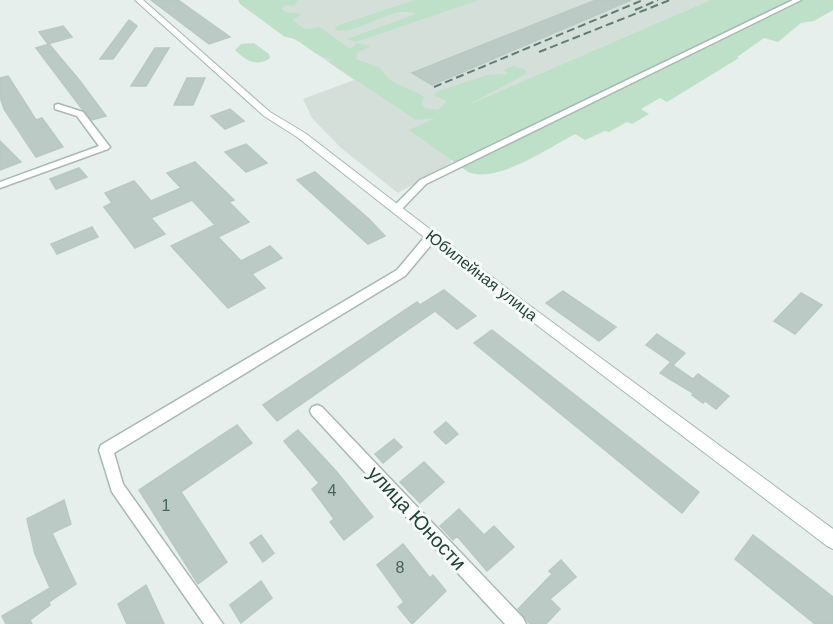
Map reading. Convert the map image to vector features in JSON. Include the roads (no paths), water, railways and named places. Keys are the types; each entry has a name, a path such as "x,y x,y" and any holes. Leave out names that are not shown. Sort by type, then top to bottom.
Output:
{"street":[{"path":"396,209 423,182 798,0"},
{"name":"Юбилейная улица","path":"139,1 208,58 267,114 301,135 833,540"},
{"path":"0,186 105,147 80,114 58,107"},
{"path":"214,624 117,487 106,450 401,273 432,236"},
{"name":"улица Юности","path":"317,411 518,624"}],"railway":[{"path":"434,87 643,0"},
{"path":"635,10 658,0"},
{"path":"539,52 670,0"}]}
